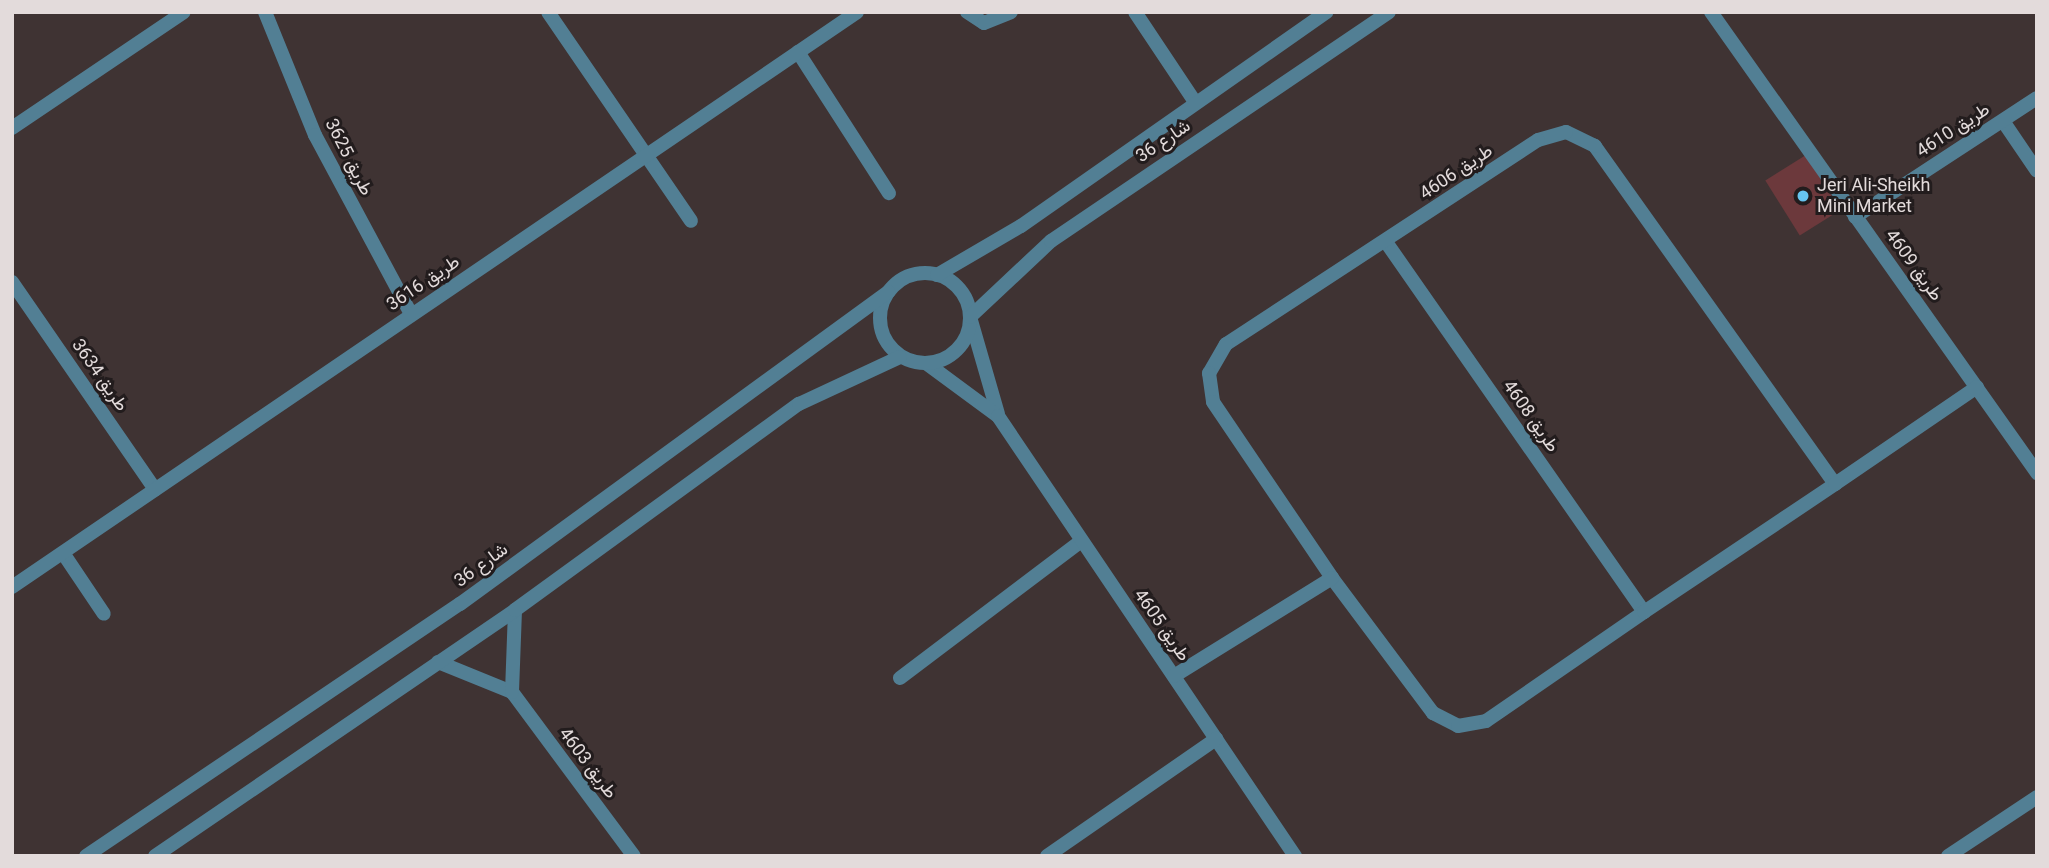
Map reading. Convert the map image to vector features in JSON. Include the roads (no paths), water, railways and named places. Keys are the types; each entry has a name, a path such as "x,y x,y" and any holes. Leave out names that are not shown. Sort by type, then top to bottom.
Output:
{"street":[{"path":"12,128 184,12"},
{"name":"طريق 3625","path":"265,12 315,135 411,314"},
{"path":"548,12 691,221"},
{"name":"طريق 3616","path":"12,587 857,12"},
{"path":"967,12 984,23 1011,12"},
{"path":"1135,12 1195,103"},
{"name":"شارع 36","path":"937,275 1021,226 1327,12"},
{"name":"شارع 36","path":"970,317 1051,241 1389,12"},
{"name":"طريق 4609","path":"1716,14 1855,217 2037,473"},
{"path":"798,52 889,193"},
{"name":"طريق 4610","path":"1855,217 2037,98"},
{"path":"2003,121 2037,171"},
{"name":"طريق 4606","path":"1836,484 1595,146 1566,132 1538,140 1386,242 1226,344 1209,373 1213,402 1332,578 1433,713 1458,726 1486,721 1644,612 1836,484 1977,387"},
{"name":"طريق 4608","path":"1386,242 1644,612"},
{"path":"155,856 515,610 799,404 900,357 926,363 958,349 970,317 961,291 937,275 910,276 888,292 879,320 900,357"},
{"name":"طريق 3634","path":"12,282 155,489"},
{"name":"شارع 36","path":"86,856 460,604 888,292"},
{"name":"طريق 4605","path":"970,317 998,416 1295,856"},
{"name":"طريق 4605","path":"926,363 998,416"},
{"path":"900,678 1081,541"},
{"path":"63,553 104,614"},
{"path":"1174,676 1332,578"},
{"path":"438,662 512,692 515,610"},
{"name":"طريق 4603","path":"512,692 634,856"},
{"path":"1047,856 1216,739"},
{"path":"1948,856 2037,797"}],"place":[{"name":"Jeri Ali-Sheikh Mini Market","path":"1803,196"}]}
